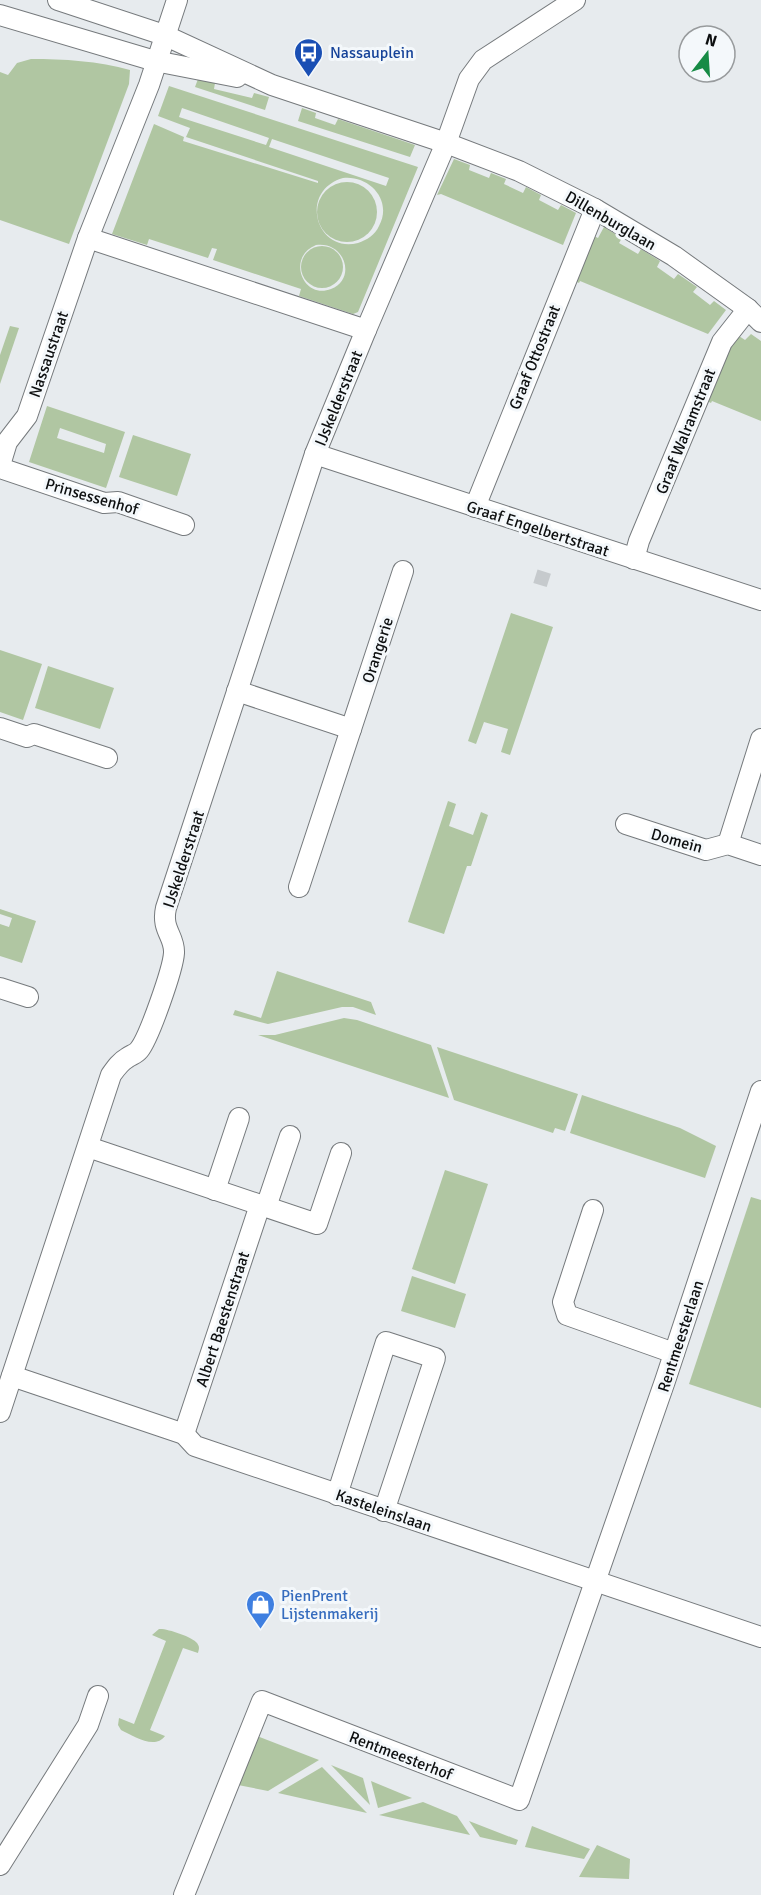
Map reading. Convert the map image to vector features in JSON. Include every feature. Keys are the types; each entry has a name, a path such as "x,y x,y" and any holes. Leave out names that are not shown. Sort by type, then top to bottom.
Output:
{"street":[{"path":"58,0 164,35 272,85 446,143"},
{"path":"177,0 155,61 149,85 88,238 366,330 446,143 469,79 483,60 575,0"},
{"path":"0,15 155,61 272,85"},
{"name":"Dillenburglaan","path":"446,143 519,171 595,208 674,256 754,315"},
{"name":"Graaf Ottostraat","path":"475,507 595,208"},
{"name":"Nassaustraat","path":"0,466 7,442 27,416 88,238"},
{"name":"Graaf Walramstraat","path":"634,559 639,541 718,350 722,342 754,315"},
{"name":"IJskelderstraat","path":"0,1412 111,1075 118,1065 138,1052 160,998 174,954 173,945 163,920 166,908 315,454 366,330"},
{"name":"Graaf Engelbertstraat","path":"315,454 761,600"},
{"name":"Prinsessenhof","path":"0,466 104,503 118,502 184,525"},
{"name":"Orangerie","path":"300,887 403,571"},
{"path":"237,691 351,729"},
{"path":"0,728 27,737 34,734 107,758"},
{"path":"728,844 761,740"},
{"name":"Domein","path":"627,824 706,850 728,844 761,855"},
{"path":"0,988 28,997"},
{"name":"Rentmeesterlaan","path":"596,1581 761,1091"},
{"path":"215,1190 239,1118"},
{"name":"Albert Baestenstraat","path":"184,1434 263,1206 290,1136"},
{"path":"88,1148 317,1224 341,1153"},
{"path":"593,1210 563,1302 567,1315 674,1353"},
{"path":"337,1495 386,1342 435,1358 384,1511"},
{"name":"Kasteleinslaan","path":"12,1376 184,1434 195,1446 761,1637"},
{"name":"Rentmeesterhof","path":"184,1895 262,1701 519,1800 596,1581"},
{"path":"0,1865 87,1725 98,1696"}],"green space":[{"path":"31,59 81,61 130,70 129,84 69,244 0,220 0,72 8,75 17,63"},
{"path":"198,79 215,83 214,89 252,98 254,93 269,97 265,110 195,87"},
{"path":"169,86 418,167 358,312 353,314 299,296 301,289 213,260 217,249 212,248 208,258 149,239 147,245 112,234 154,124 184,137 183,141 318,183 318,181 186,137 190,128 158,116","holes":["182,108 269,138 266,145 179,117","272,139 389,178 386,186 269,147","343,178 353,178 370,185 376,191 381,199 383,216 370,237 358,243 343,244 332,239 323,231 318,220 317,207 320,195 329,185","316,245 326,245 340,255 345,270 344,277 339,284 321,291 306,283 300,267 307,251"]},
{"path":"302,108 316,113 315,118 335,125 338,119 415,145 410,157 298,121"},
{"path":"454,159 470,165 469,170 489,178 491,173 506,179 504,184 523,193 526,187 541,195 539,200 558,210 561,205 576,213 563,245 441,194 437,195"},
{"path":"347,182 368,191 377,212 368,233 347,242 326,233 317,212 326,191"},
{"path":"604,227 622,238 619,243 638,254 641,249 660,261 657,267 674,279 678,274 697,287 693,292 710,305 714,301 726,310 708,334 580,281 579,283 575,281 594,236 598,238"},
{"path":"322,246 337,252 343,267 337,282 322,288 307,282 301,267 307,252"},
{"path":"10,326 19,328 0,384 0,355"},
{"path":"751,334 761,341 761,421 705,400 723,358 739,336 745,340"},
{"path":"47,406 125,432 106,488 29,462","holes":["60,428 106,444 104,453 57,438"]},
{"path":"133,435 191,454 177,496 119,477"},
{"path":"511,613 553,627 510,755 501,752 508,729 484,722 476,744 468,741"},
{"path":"0,650 42,664 23,720 0,712"},
{"path":"48,666 114,688 100,729 35,708"},
{"path":"448,801 456,804 449,826 473,835 481,812 488,815 471,866 467,866 444,934 408,922"},
{"path":"0,909 36,921 22,963 0,956 0,924 9,927 12,918 0,914"},
{"path":"277,971 371,1002 376,1015 353,1007 342,1007 268,1024 233,1015 235,1010 261,1018"},
{"path":"344,1018 357,1020 431,1045 449,1098 258,1035 275,1035"},
{"path":"437,1047 578,1094 565,1131 555,1128 553,1133 454,1100"},
{"path":"582,1095 680,1128 716,1146 705,1178 570,1133"},
{"path":"445,1170 488,1184 455,1284 412,1269"},
{"path":"751,1197 761,1200 761,1408 689,1384"},
{"path":"412,1276 466,1294 455,1328 401,1311"},
{"path":"159,1629 173,1631 190,1638 197,1643 199,1649 198,1653 183,1648 150,1730 165,1736 156,1742 150,1742 121,1730 118,1725 119,1718 134,1724 166,1641 152,1635"},
{"path":"257,1736 319,1760 268,1791 238,1785"},
{"path":"331,1765 363,1778 370,1805"},
{"path":"322,1767 367,1813 278,1793"},
{"path":"371,1781 412,1798 378,1808"},
{"path":"423,1802 457,1816 470,1835 379,1815"},
{"path":"469,1821 518,1840 516,1845 480,1837"},
{"path":"532,1826 590,1849 584,1859 525,1847"},
{"path":"597,1845 630,1859 629,1879 579,1877"}],"tunnel":[{"path":"540,585 546,566"}],"place":[{"name":"Nassauplein","path":"309,78"},
{"name":"PienPrent Lijstenmakerij","path":"260,1630"}]}
